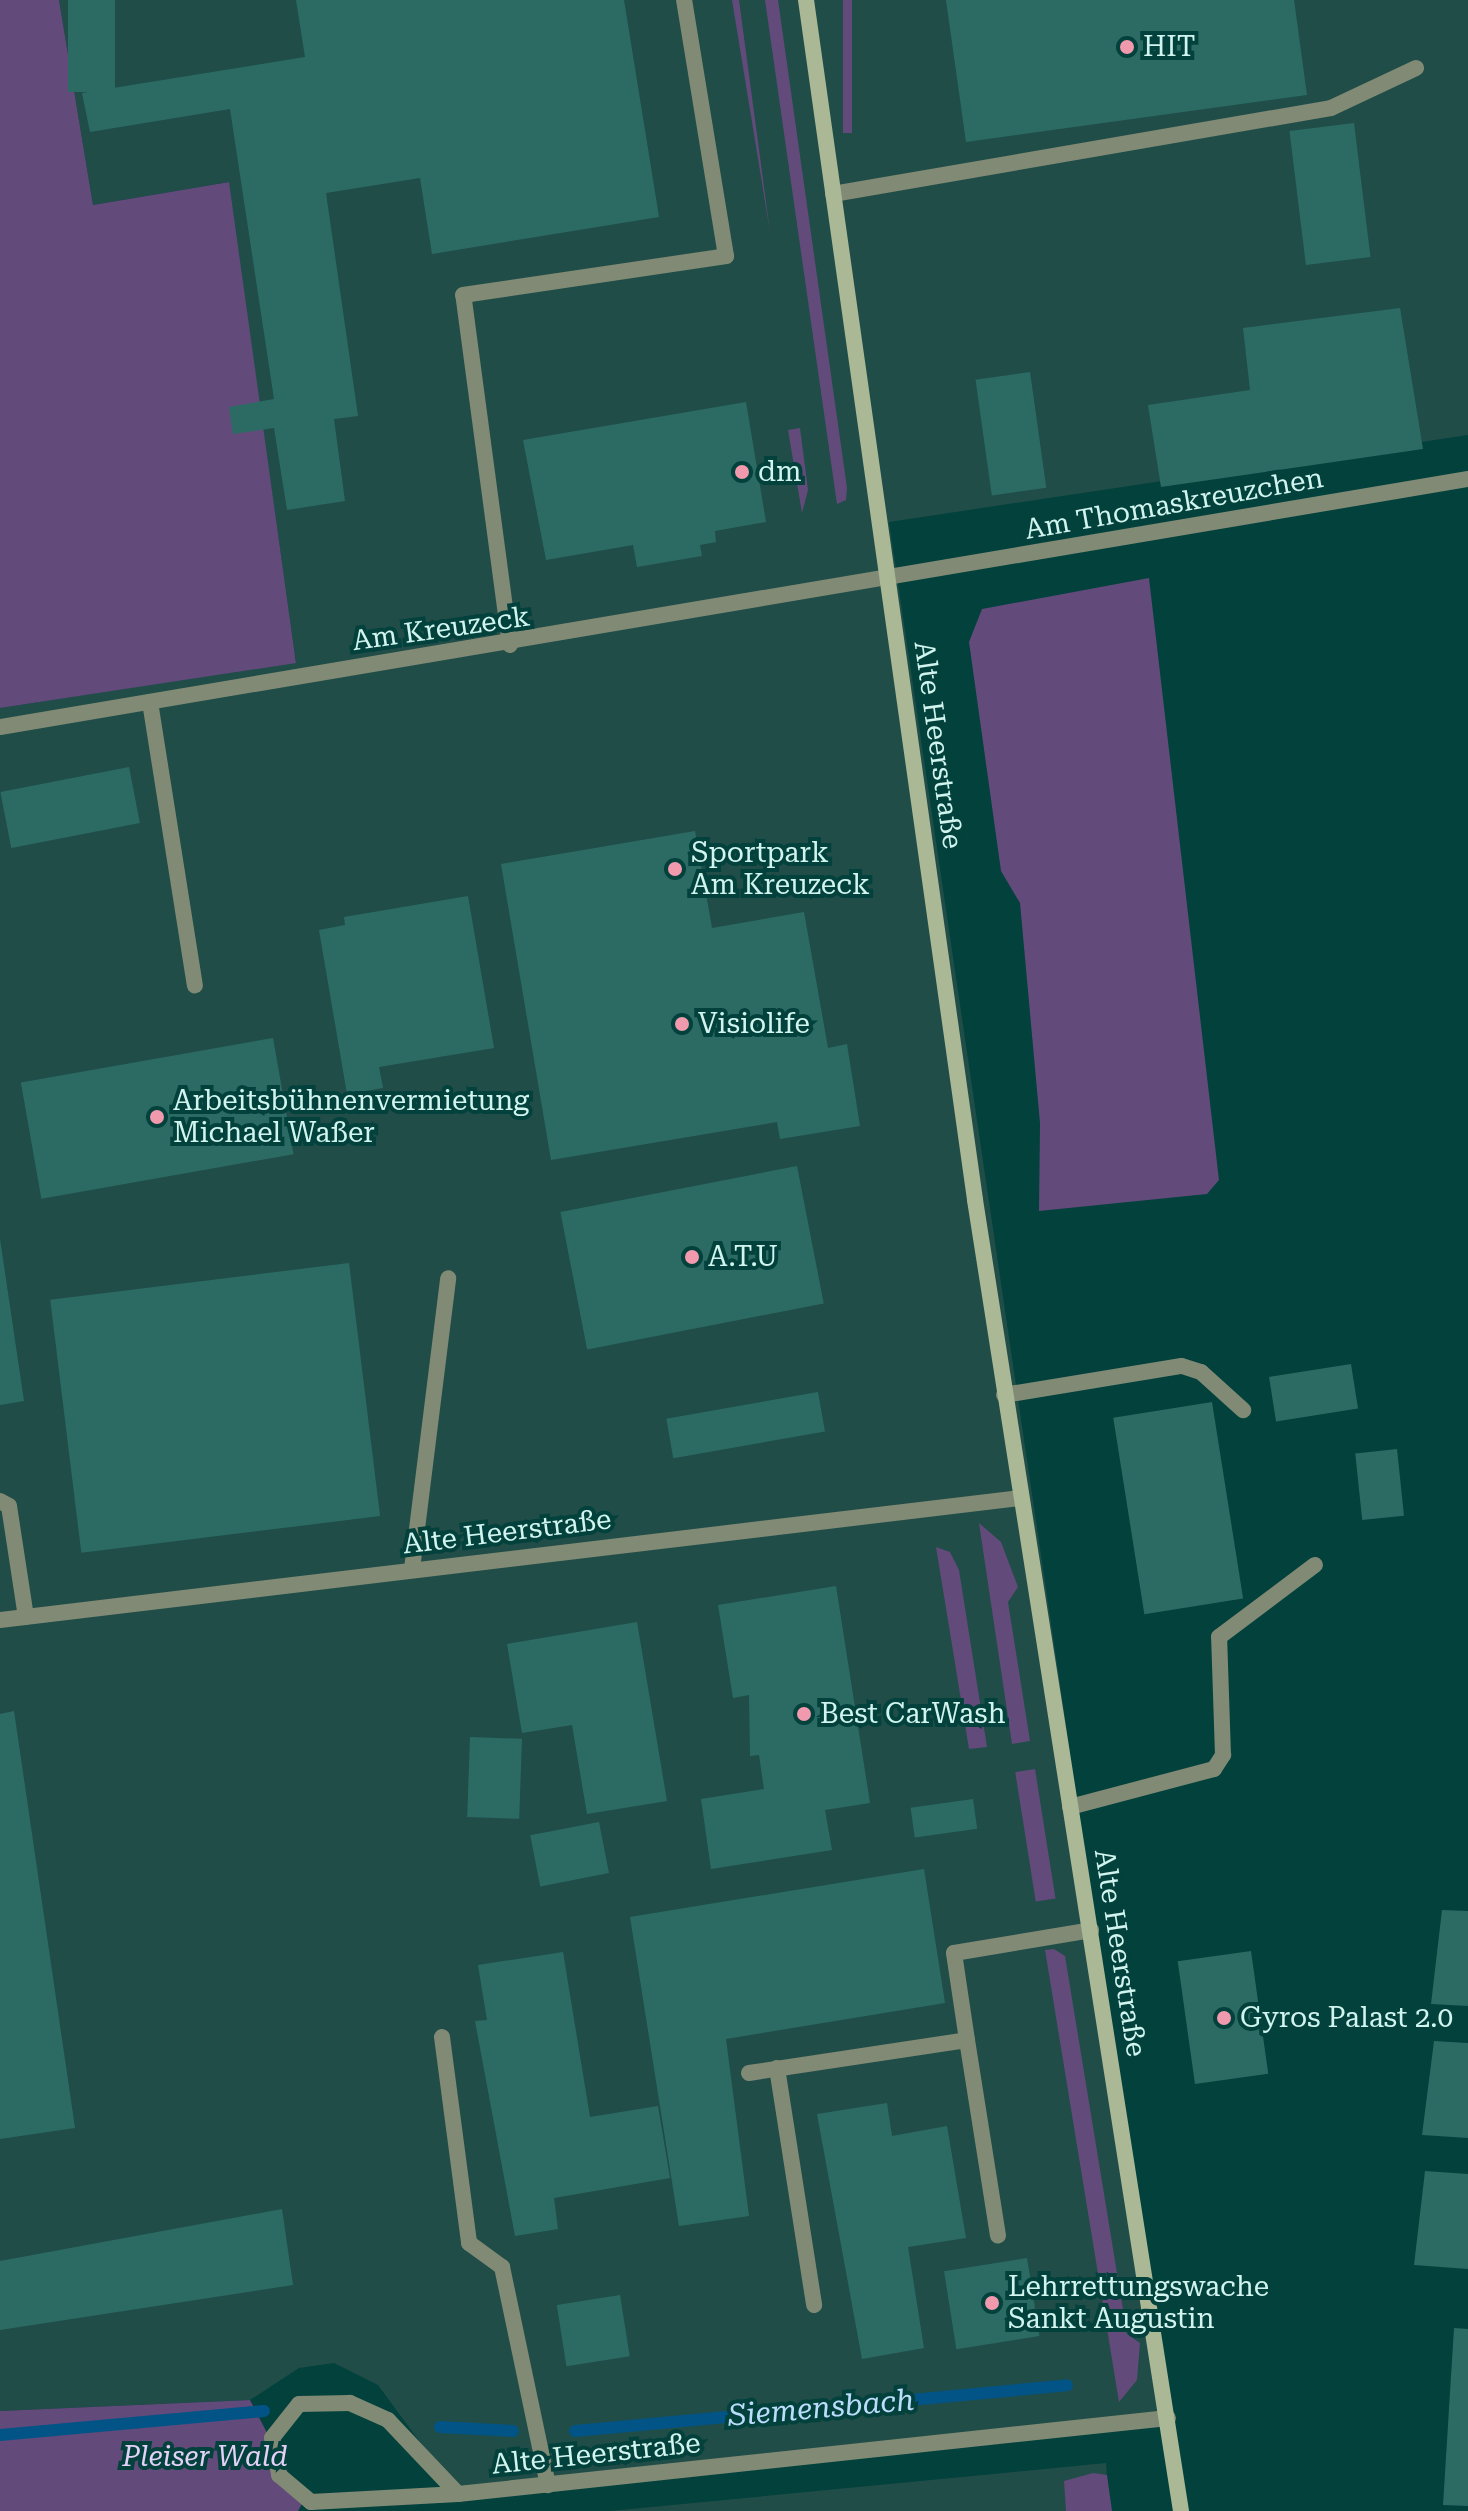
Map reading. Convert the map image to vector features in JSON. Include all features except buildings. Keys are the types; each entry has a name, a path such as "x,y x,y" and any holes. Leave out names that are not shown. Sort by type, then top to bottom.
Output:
{"street":[{"path":"510,645 463,295 726,256 684,0"},
{"name":"Alte Heerstraße","path":"806,0 1004,1395 1181,2511"},
{"path":"833,194 1331,108 1416,68"},
{"name":"Am Thomaskreuzchen","path":"889,579 1468,479"},
{"name":"Am Kreuzeck","path":"0,727 510,645 889,579"},
{"path":"150,702 195,985"},
{"path":"412,1569 448,1278"},
{"path":"1004,1395 1182,1366 1201,1372 1243,1410"},
{"name":"Alte Heerstraße","path":"0,1620 1020,1498"},
{"path":"0,1501 9,1506 26,1617"},
{"path":"1070,1807 1214,1769 1223,1755 1219,1637 1315,1565"},
{"path":"998,2236 954,1953 1091,1930"},
{"path":"442,2037 469,2243 502,2267 548,2485"},
{"path":"749,2073 967,2040"},
{"path":"777,2068 814,2305"},
{"name":"Alte Heerstraße","path":"458,2494 388,2420 350,2403 299,2404 272,2438 279,2475 303,2502 458,2494 1168,2418"}],"shaded area":[{"path":"59,0 1468,0 1468,435 889,522 1168,2418 458,2494 378,2385 334,2363 299,2368 250,2400 0,2411 0,708 296,662 228,182 93,205"},
{"path":"1106,2463 1109,2511 610,2511 1014,2472"}],"green space":[{"path":"0,0 59,0 93,205 229,182 296,663 0,708"},
{"path":"732,0 739,0 770,232"},
{"path":"765,0 778,0 847,488 846,500 837,504"},
{"path":"843,0 852,0 852,133 843,133"},
{"path":"800,428 808,490 802,513 788,430"},
{"path":"1149,578 1219,1180 1207,1194 1039,1211 1040,1123 1020,903 1001,871 969,642 982,609"},
{"path":"979,1523 1001,1542 1018,1587 1008,1602 1030,1741 1012,1744"},
{"path":"936,1547 950,1552 959,1570 987,1747 969,1749"},
{"path":"1035,1769 1055,1898 1036,1902 1015,1772"},
{"path":"1054,1949 1065,1956 1127,2334 1140,2343 1137,2380 1119,2402 1045,1950"},
{"name":"Pleiser Wald","path":"250,2400 303,2502 298,2511 0,2511 0,2411"},
{"path":"1093,2473 1107,2475 1112,2511 1066,2511 1064,2481"}],"waterway":[{"name":"Siemensbach","path":"575,2431 1067,2385"},
{"name":"Siemensbach","path":"0,2435 264,2411"},
{"name":"Siemensbach","path":"440,2427 513,2431"}],"place":[{"name":"HIT","path":"1127,47"},
{"name":"dm","path":"742,472"},
{"name":"Sportpark Am Kreuzeck","path":"675,869"},
{"name":"Visiolife","path":"682,1024"},
{"name":"Arbeitsbühnenvermietung Michael Waßer","path":"157,1117"},
{"name":"A.T.U","path":"692,1257"},
{"name":"Best CarWash","path":"804,1714"},
{"name":"Gyros Palast 2.0","path":"1224,2018"},
{"name":"Lehrrettungswache Sankt Augustin","path":"992,2303"}]}
